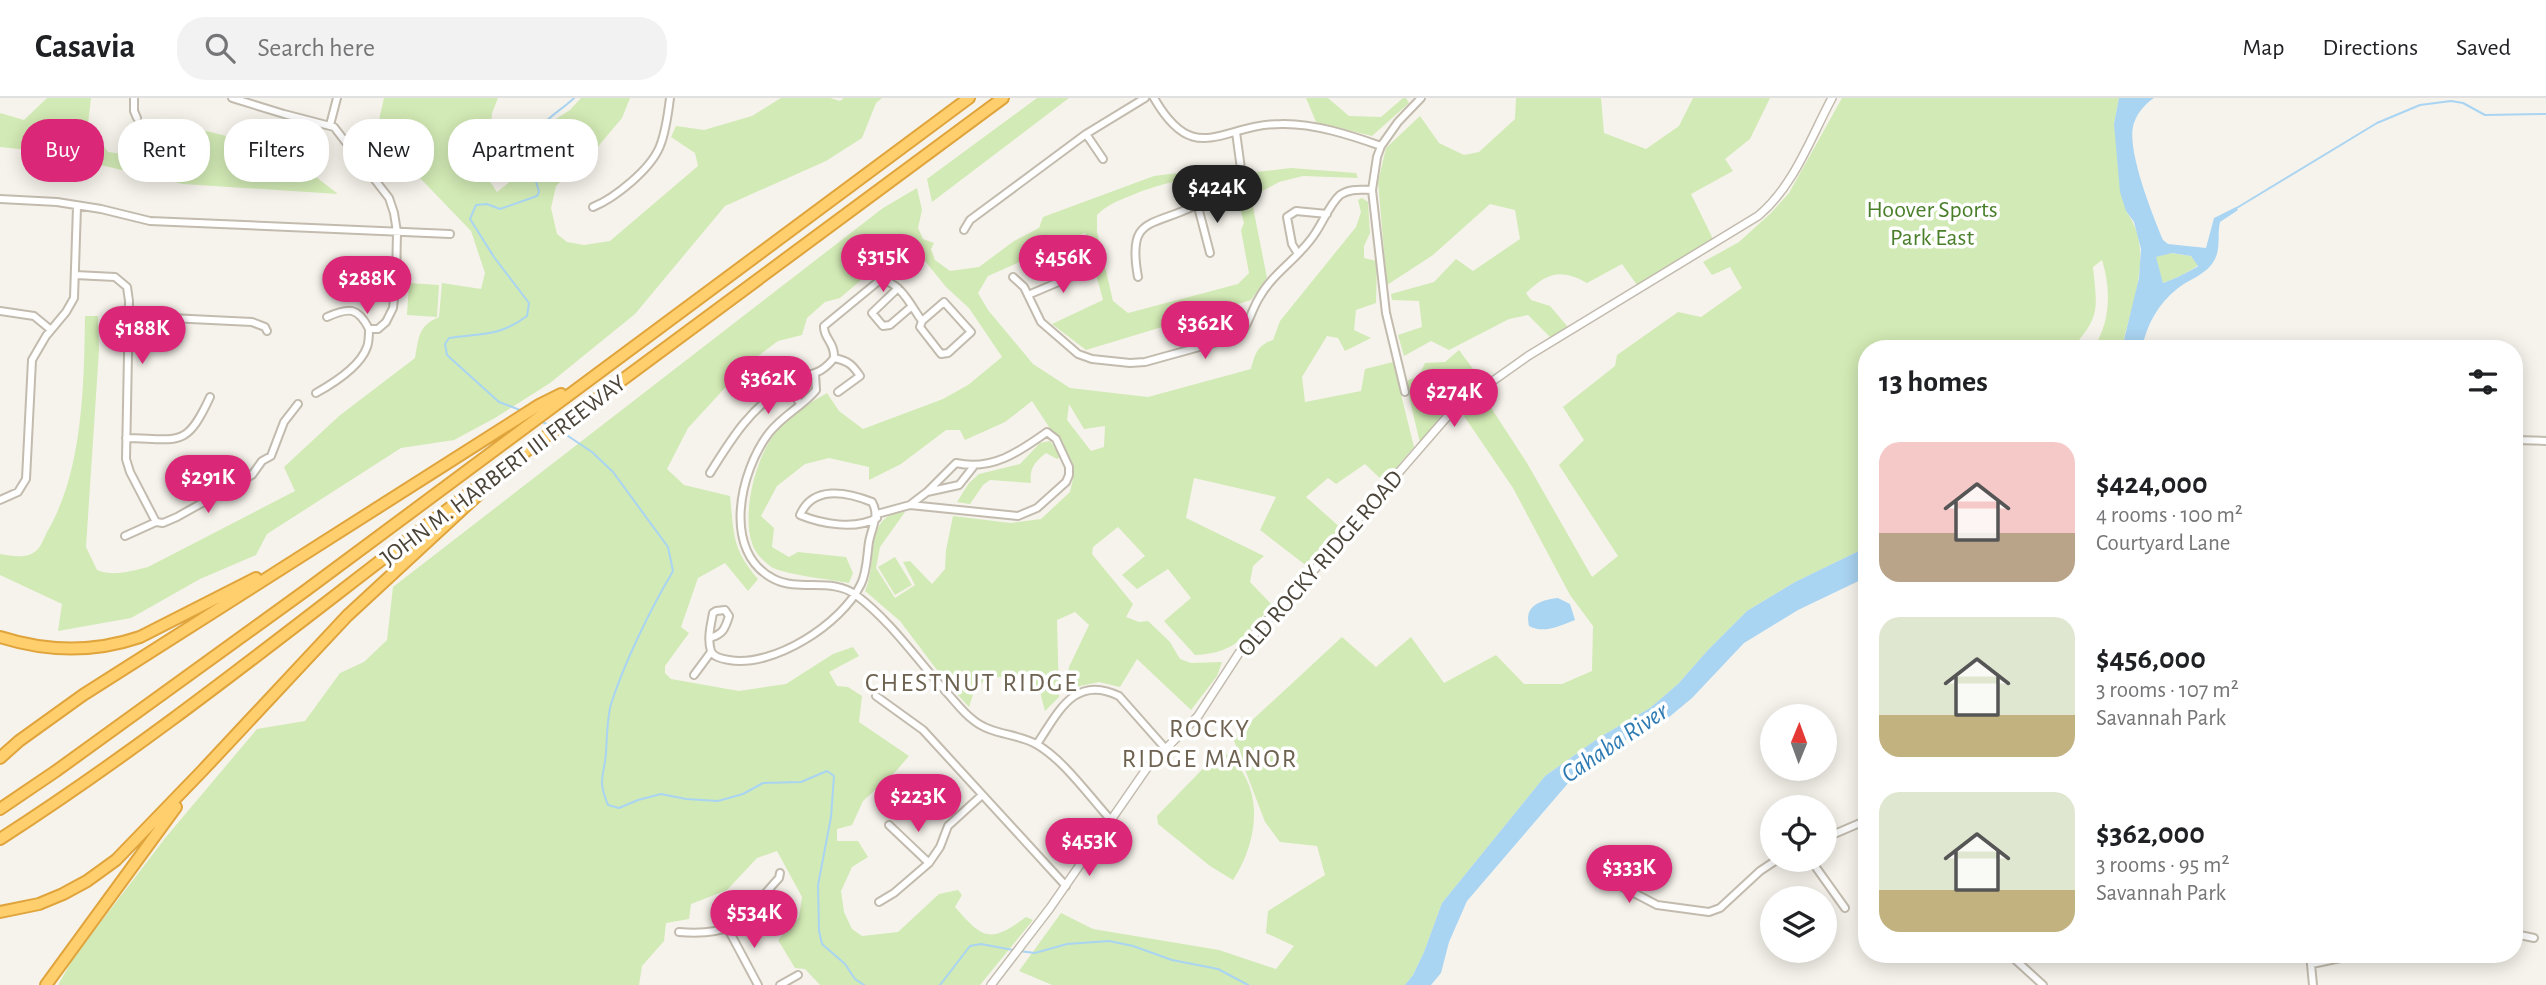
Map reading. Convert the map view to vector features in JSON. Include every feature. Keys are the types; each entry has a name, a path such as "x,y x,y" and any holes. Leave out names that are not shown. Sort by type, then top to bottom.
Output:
{"highway":[{"name":"JOHN M. HARBERT III FREEWAY","path":"0,809 57,771 305,591 511,430 539,405 589,378 969,98"},
{"name":"JOHN M. HARBERT III FREEWAY","path":"0,839 255,657 1003,98"},
{"path":"0,758 83,695 350,526 511,430"},
{"path":"0,912 39,904 87,881 116,860 347,616 416,550 529,450"},
{"path":"0,638 33,646 67,649 124,642 140,637 350,526"},
{"path":"46,985 83,930 203,770"}],"street":[{"path":"134,98 137,118"},
{"path":"232,98 330,125 339,131 389,198 397,232 393,308 386,322 378,329 369,329"},
{"path":"330,125 337,98"},
{"path":"593,207 611,198 652,159 664,135 670,98"},
{"path":"964,230 975,216 1086,134 1145,98"},
{"path":"1154,98 1168,121 1186,134 1212,138 1268,124 1290,124 1354,137 1381,146"},
{"path":"1405,392 1386,313 1372,190 1381,146 1398,122 1421,98"},
{"name":"OLD ROCKY RIDGE ROAD","path":"991,985 1066,886 1147,768 1198,716 1257,631 1295,592 1446,418 1528,356 1758,216 1773,204 1787,185 1832,98"},
{"path":"1138,277 1134,251 1136,238 1142,230 1152,221 1197,204 1238,176 1241,169 1236,132"},
{"path":"1086,134 1103,159"},
{"path":"1013,277 1024,287 1041,322 1078,354 1092,359 1145,362 1239,336 1258,298 1315,235 1337,198 1345,192 1357,189 1372,190"},
{"path":"0,199 43,201 101,209 150,221 450,234"},
{"path":"1197,204 1210,253"},
{"path":"0,500 18,492 26,479 32,360 71,304 75,291 77,206"},
{"path":"1298,254 1292,244 1287,217 1296,211 1327,214"},
{"path":"1028,295 1087,270"},
{"path":"75,275 110,276 120,279 127,286 129,317 126,459 156,522"},
{"path":"710,473 754,410 788,384 825,370 834,358 834,349 824,326 877,282 890,281 922,321"},
{"path":"898,288 872,313 883,326 890,325 911,307"},
{"path":"944,302 971,332 948,353 940,354 920,327 922,321 944,302"},
{"path":"316,393 346,372 368,346 369,329 363,317 351,310 344,310 327,317"},
{"path":"0,311 26,313 51,330"},
{"path":"129,317 252,322 265,327 267,331"},
{"path":"834,358 849,361 860,376 838,392"},
{"path":"815,374 816,390 812,396 780,420 760,447 747,480 741,525 746,549 757,565 775,579 840,586 854,593 881,617 972,719 999,733 1037,744 1058,762 1110,819"},
{"path":"788,384 800,404"},
{"path":"126,438 183,437 198,424 210,397"},
{"path":"125,536 156,522 163,523 177,517 252,475 262,461 271,456 284,422 298,404"},
{"path":"711,652 716,657 735,661 759,660 785,652 827,622 862,583 877,516 872,502 858,496 832,493 819,495 810,500 800,514 815,521 868,523 877,516 911,505 956,463 974,466 995,463 1047,432 1056,439 1069,467 1066,482 1037,508 1018,516 911,505"},
{"path":"2523,440 2546,441"},
{"path":"927,492 959,485 974,466"},
{"path":"694,675 711,652 710,638 713,613 725,610 729,616 725,629 720,635 710,638"},
{"path":"1037,744 1066,701 1076,694 1096,689 1119,696 1165,748"},
{"path":"876,696 923,730 1066,886"},
{"path":"879,902 894,893 929,863 940,847 948,826 982,795"},
{"path":"1837,833 1858,824"},
{"path":"889,825 929,863"},
{"path":"1614,882 1657,905 1709,912 1720,908 1760,871"},
{"path":"1819,872 1845,908"},
{"path":"679,932 709,934 747,916 779,878 780,873"},
{"path":"727,927 758,985"},
{"path":"2523,936 2534,938"},
{"path":"2019,963 2043,985"},
{"path":"2313,985 2312,964 2317,963"},
{"path":"780,985 798,975"}],"green space":[{"path":"47,98 91,98 89,119 25,119"},
{"path":"384,98 498,98 492,119 448,119 448,182 490,182 497,192 509,182 560,182 556,186 551,208 557,234 567,242 584,245 610,241 698,166 695,153 671,137 676,126 704,130 752,116 781,98 830,98 840,101 844,98 882,98 876,103 862,138 826,161 725,206 635,314 550,383 454,440 401,448 267,534 256,555 200,579 131,618 58,631 62,604 0,575 0,554 23,556 36,551 59,508 75,455 79,427 85,316 98,316 99,350 86,547 97,570 116,573 148,567 295,491 284,467 339,416 415,358 423,328 439,317 442,283 481,289 485,273 471,231 424,182 434,182 434,119 379,119"},
{"path":"581,98 630,98 622,118 598,146 598,119 556,119 570,110"},
{"path":"1037,98 1069,98 932,202 927,179"},
{"path":"1306,98 1328,98 1349,116 1381,117 1403,98 1409,103 1372,136 1316,122"},
{"path":"1516,98 1601,98 1604,133 1646,149 1679,126 1693,98 1770,98 1750,139 1725,159 1733,171 1691,194 1713,239 1637,285 1622,264 1587,283 1569,275 1547,277 1526,293 1531,300 1550,306 1568,327 1551,338 1528,315 1509,319 1449,350 1431,341 1404,356 1398,335 1422,327 1419,301 1392,300 1391,294 1434,282 1456,259 1473,271 1520,239 1515,210 1490,204 1433,255 1387,285 1378,182 1386,148 1420,116 1439,143 1464,155 1479,152 1515,119"},
{"name":"Hoover Sports Park East","path":"1842,98 2119,98 2114,124 2126,211 2135,227 2140,260 2139,278 2124,340 2098,340 2108,305 2102,260 2093,267 2095,311 2088,328 2079,340 1858,340 1858,551 1795,582 1747,611 1678,684 1650,708 1600,737 1545,776 1442,903 1424,952 1405,985 1052,985 1019,971 1061,913 1093,929 1219,950 1276,969 1294,946 1266,933 1268,911 1325,875 1317,846 1280,842 1265,822 1233,738 1342,637 1376,667 1411,637 1444,683 1496,655 1524,684 1562,684 1592,671 1593,626 1570,595 1513,488 1464,416 1486,400 1527,463 1592,577 1618,556 1559,465 1584,440 1563,407 1615,366 1617,355 1678,312 1701,317 1742,288 1730,267 1712,275 1703,262 1739,242 1789,193"},
{"path":"0,113 21,119 21,149 0,147"},
{"path":"210,132 224,135 224,182 323,182 338,194 174,182 210,182"},
{"path":"104,146 108,152 118,153 118,169 104,166"},
{"path":"1291,168 1356,173 1358,178 1303,176 1279,182 1259,193 1253,207 1267,278 1251,300 1086,350 1052,324 1103,300 1085,233 988,276 978,293 988,310 1033,364 1070,388 1148,397 1251,369 1258,350 1273,340 1280,321 1356,227 1361,212 1358,200 1362,198 1368,202 1370,233 1364,246 1364,258 1377,261 1376,303 1356,310 1354,330 1371,338 1345,351 1338,338 1327,336 1302,377 1305,402 1361,391 1365,369 1393,362 1414,447 1384,482 1365,464 1336,484 1328,478 1306,497 1342,529 1308,567 1260,530 1276,497 1194,478 1186,518 1264,556 1253,566 1250,582 1272,605 1248,633 1222,650 1195,655 1164,621 1191,598 1168,569 1137,589 1122,575 1145,556 1118,527 1093,547 1092,554 1133,604 1126,617 1139,622 1148,621 1170,642 1180,659 1191,663 1222,662 1217,676 1191,710 1137,659 1120,687 1099,682 1066,689 1069,667 1089,625 1075,612 1057,620 1059,697 1045,711 1039,688 1000,677 987,678 974,691 969,707 946,682 900,621 865,591 877,530 883,521 892,515 905,512 880,547 876,568 895,598 915,585 903,562 910,561 932,584 945,569 953,516 1011,523 1041,519 1070,492 1074,474 1063,442 1051,430 1032,401 1005,422 965,440 960,430 946,430 901,464 869,480 869,467 829,458 805,464 777,486 761,516 774,528 772,547 789,557 798,552 846,557 853,573 849,583 775,569 756,552 750,538 749,507 756,473 768,443 793,415 827,393 839,411 863,429 943,399 968,385 1002,357 969,308 946,287 908,240 840,298 825,302 807,318 802,335 778,341 746,365 688,428 667,469 684,485 730,496 739,550 758,579 748,591 725,563 698,578 681,627 689,633 665,666 665,673 671,679 739,691 786,684 833,654 853,647 859,656 829,672 837,686 848,687 862,696 859,722 909,756 863,801 852,825 837,829 837,841 858,841 868,857 852,867 841,891 844,912 852,929 862,936 898,932 939,894 958,890 962,895 955,907 973,926 987,934 1004,931 1026,917 1033,920 980,985 820,985 805,969 795,968 778,940 799,917 802,897 777,851 757,858 727,890 691,904 689,919 666,923 664,941 642,966 639,985 58,985 74,957 166,837 257,729 305,721 340,673 364,662 387,640 393,587 883,208 917,188 922,210 918,228 923,239 934,243 931,249 935,260 950,271 979,267 1014,241 1039,228 1043,217 1154,176 1233,171 1231,175 1167,183 1116,202 1097,215 1097,232 1113,301 1128,313 1238,284 1249,273 1241,230 1244,223 1234,187 1242,183 1247,173","holes":["1069,404 1084,429 1105,426 1104,447 1091,451 1067,420"]},
{"path":"2171,253 2191,256 2198,265 2163,283 2155,257"},
{"path":"409,283 439,285 437,317 407,315"},
{"path":"1459,350 1479,377 1447,408 1420,443 1407,388 1408,380 1418,377 1425,363 1445,362"},
{"path":"1050,441 1061,456 1057,459 1046,453 1042,456 1032,469 1031,483 990,480 983,485 970,504 957,502 969,483 979,474 1020,464 1040,443"},
{"path":"895,557 912,585 895,595 878,567"},
{"path":"1221,750 1236,763 1246,778 1254,811 1249,847 1233,880 1210,866 1158,824 1157,816"}],"water":[{"path":"2119,98 2154,98 2142,109 2134,123 2132,134 2133,148 2147,199 2163,240 2168,244 2206,248 2214,218 2236,207 2238,210 2220,222 2218,250 2212,264 2164,301 2150,323 2144,340 2124,340 2139,278 2141,249 2134,222 2126,211 2120,192 2114,124","holes":["2172,253 2191,256 2198,266 2163,283 2156,257"]},
{"name":"Cahaba River","path":"1858,551 1858,581 1798,610 1744,643 1692,698 1668,718 1620,743 1576,774 1467,901 1449,942 1441,973 1431,985 1405,985 1424,952 1442,903 1545,776 1600,737 1650,708 1678,684 1747,611 1795,582"},
{"path":"1558,598 1570,604 1575,620 1546,629 1529,626 1531,608 1540,602"}],"waterway":[{"path":"520,410 499,402 447,355 445,344 449,338 508,328 527,316 529,303 494,257 470,219 476,205 487,204 500,209 537,196 539,192 533,159 537,134 548,119 574,98"},
{"path":"2235,209 2377,123 2420,105 2451,101 2463,103 2485,115 2546,114"},
{"path":"540,421 551,426"},
{"path":"562,432 592,452 613,472 668,547 673,571 639,636 611,704 602,778 608,805 619,808 661,794 718,801 743,794 763,783 801,782 827,771 834,776 831,817 818,885 819,931 822,944 864,985"},
{"path":"1019,951 1035,953 1067,944 1109,941 1133,946 1172,960 1218,969 1248,985"},
{"path":"940,985 970,946 981,944 1013,950"}],"district":[{"name":"CHESTNUT RIDGE","path":"972,682"},
{"name":"ROCKY RIDGE MANOR","path":"1210,743"}]}
